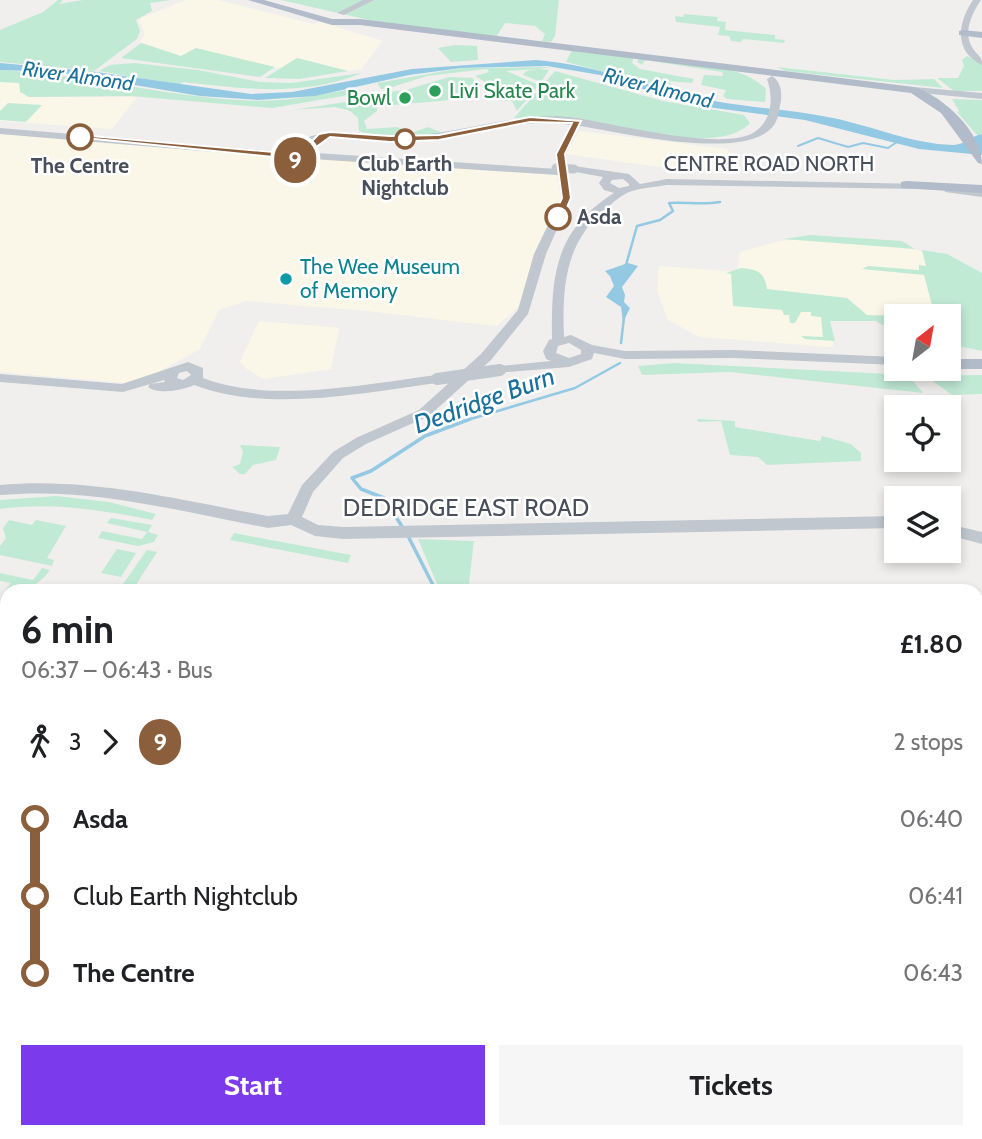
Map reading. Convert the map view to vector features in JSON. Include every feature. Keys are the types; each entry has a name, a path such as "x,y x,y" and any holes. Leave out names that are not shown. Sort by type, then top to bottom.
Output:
{"main road":[{"path":"253,0 307,13 734,68 768,78 792,75 914,90 933,99 948,111 982,160"},
{"path":"963,33 982,35"},
{"path":"906,185 982,192"},
{"path":"961,363 982,362"}],"street":[{"path":"344,17 370,0"},
{"path":"977,0 968,13 963,33 971,54 982,62"},
{"path":"285,152 294,160 322,136 341,134 390,139 439,138 530,120 577,121 695,141 723,142 754,136 765,130 772,120 778,98 768,78"},
{"path":"914,90 982,96"},
{"path":"293,519 307,489 338,455 361,441 424,413 486,357 524,311 540,254 566,198 561,154 577,121"},
{"path":"0,129 285,152 308,150 340,156 574,171 633,179 636,184 602,204 585,218 572,239 559,278 559,317 551,356 569,363"},
{"path":"574,171 592,176 606,185 628,190"},
{"path":"602,204 606,185 615,176"},
{"name":"CENTRE ROAD NORTH","path":"628,190 667,182 906,185"},
{"path":"0,378 89,387 125,394 174,378 181,367 192,367 198,371 195,380 221,391 264,392 377,386 569,363 587,356 583,344 559,317"},
{"path":"506,369 554,343 583,344 625,355 733,354 884,360"},
{"name":"DEDRIDGE EAST ROAD","path":"0,490 43,485 83,488 268,522 293,519 315,530 387,534 884,522"},
{"path":"961,532 982,537"}],"shaded area":[{"path":"186,0 218,0 313,24 320,22 383,41 361,69 348,71 298,58 281,68 267,68 196,48 181,56 140,42 145,34 139,21 141,18"},
{"path":"0,82 19,83 29,97 137,97 112,129 0,121"},
{"path":"579,131 727,149 741,168 682,170 566,154"},
{"path":"0,134 561,175 562,198 541,239 518,307 497,326 368,311 246,301 219,310 200,349 147,378 125,383 0,372"},
{"path":"814,238 899,246 929,253 944,304 884,304 884,319 829,312 833,347 700,337 668,320 657,290 659,266 737,272 740,252 780,241"},
{"path":"259,321 339,328 331,369 264,379 248,370 240,362"}],"green space":[{"path":"58,0 63,0 59,4 83,0 171,0 150,3 152,11 136,20 140,31 137,39 94,71 0,62 0,30 43,12"},
{"path":"281,0 559,0 555,36 551,42 542,41 545,34 535,26 505,23 496,37 373,21"},
{"path":"684,14 718,17 717,21 726,22 725,30 775,35 775,39 785,40 784,43 743,39 741,42 731,41 729,36 718,35 720,27 676,22 675,16 683,17"},
{"path":"141,43 181,56 196,48 275,67 260,77 121,58"},
{"path":"455,45 477,46 478,60 451,62 438,48"},
{"path":"572,50 634,56 632,63 640,69 694,79 692,83 668,81 673,87 667,88 566,62"},
{"path":"967,56 982,64 982,91 954,91 937,78 958,78 964,66 962,60"},
{"path":"639,57 707,65 741,73 766,89 765,102 727,99 723,96 726,90 701,85 704,75 723,76 722,72 645,60 642,65 637,62"},
{"path":"297,58 348,71 299,79 265,78"},
{"path":"134,63 198,70 260,82 291,83 362,73 318,86 251,89 183,82 179,85 99,71 110,65"},
{"path":"551,67 539,69 549,70 541,82 523,75 526,71 538,69 506,71 539,85 517,111 512,101 501,101 494,97 485,82 475,76 489,72 487,69 427,76 386,89 381,89 377,83 462,68"},
{"path":"777,67 894,80 934,79 943,88 786,71"},
{"path":"0,70 239,100 283,100 355,88 355,94 272,108 131,96 29,97 20,92 19,83 0,82"},
{"path":"555,71 663,101 744,115 750,123 735,133 715,138 691,138 666,136 573,118 514,118"},
{"name":"Livi Skate Park","path":"449,77 473,78 475,83 465,88 474,98 382,106 382,93 406,90"},
{"path":"378,97 377,111 364,121 367,129 397,127 411,133 428,127 443,133 379,136 359,131 358,118 350,111 335,107 293,110"},
{"path":"952,99 982,100 982,134 977,135 957,112 959,111"},
{"path":"8,103 42,105 26,122 0,120 0,111"},
{"path":"810,235 902,241 915,249 783,239"},
{"path":"922,250 947,254 982,273 982,351 961,347 961,304 932,304 924,275 862,269 868,266 919,270 919,265 926,266"},
{"path":"741,268 752,270 759,272 764,278 767,289 847,298 867,315 884,316 884,325 876,321 830,321 835,341 805,339 801,336 823,337 821,317 811,316 811,312 801,312 795,323 790,323 789,315 784,315 782,310 733,306 731,274 726,273"},
{"path":"674,363 884,374 884,382 914,382 923,393 730,372 642,375 638,366"},
{"path":"961,375 982,375 982,394 952,395 934,382 961,382"},
{"path":"697,419 735,421 735,427 820,441 822,436 851,444 861,453 861,461 767,465 758,457 730,455 721,421 698,422"},
{"path":"240,445 280,447 276,460 253,465 245,474 240,474 232,467 240,464 243,452"},
{"path":"56,496 109,502 156,514 152,520 76,508 38,506 0,509 0,500"},
{"path":"111,518 152,525 148,532 158,535 154,542 138,546 98,538 102,531 142,539 147,532 107,523"},
{"path":"9,520 32,525 36,520 66,526 47,558 54,560 52,566 0,555 0,546 6,538 3,528"},
{"path":"234,533 351,555 348,563 230,540"},
{"path":"418,539 474,541 470,584 437,584"},
{"path":"117,549 136,553 121,577 101,573"},
{"path":"147,550 157,552 136,584 123,584"},
{"path":"42,568 50,570 36,584 10,584 0,581 0,573 33,580"}],"water":[{"name":"River Almond","path":"536,60 595,70 709,100 848,121 938,144 957,145 982,134 982,155 919,149 805,120 692,105 600,75 547,66 461,68 409,75 315,96 258,100 200,96 57,72 0,70 0,63 89,71 251,94 292,92 412,69"},
{"path":"628,263 638,266 622,287 624,302 630,308 623,322 621,307 606,297 614,286 605,271"}],"waterway":[{"name":"Dedridge Burn","path":"798,146 818,138 848,147 863,143 888,148 897,142"},
{"name":"Dedridge Burn","path":"626,265 637,226 660,220 673,211 669,203 720,202"},
{"name":"Dedridge Burn","path":"621,343 624,317"},
{"name":"Dedridge Burn","path":"467,420 575,388 620,363"},
{"name":"Dedridge Burn","path":"403,528 384,498 361,489 352,478 371,471 425,436 467,420"},
{"name":"Dedridge Burn","path":"407,534 432,584"}],"bus line":[{"name":"9","path":"80,137 274,154 294,160 311,156 313,151 310,148 316,141 330,134 390,139 439,138 510,122 552,119 577,121 562,146 561,161 567,188 558,217"}],"place":[{"name":"Livi Skate Park","path":"435,91"},
{"name":"Bowl","path":"405,98"},
{"name":"The Centre","path":"80,137"},
{"name":"Club Earth Nightclub","path":"405,139"},
{"name":"Asda","path":"558,217"},
{"name":"The Wee Museum of Memory","path":"286,279"}]}
